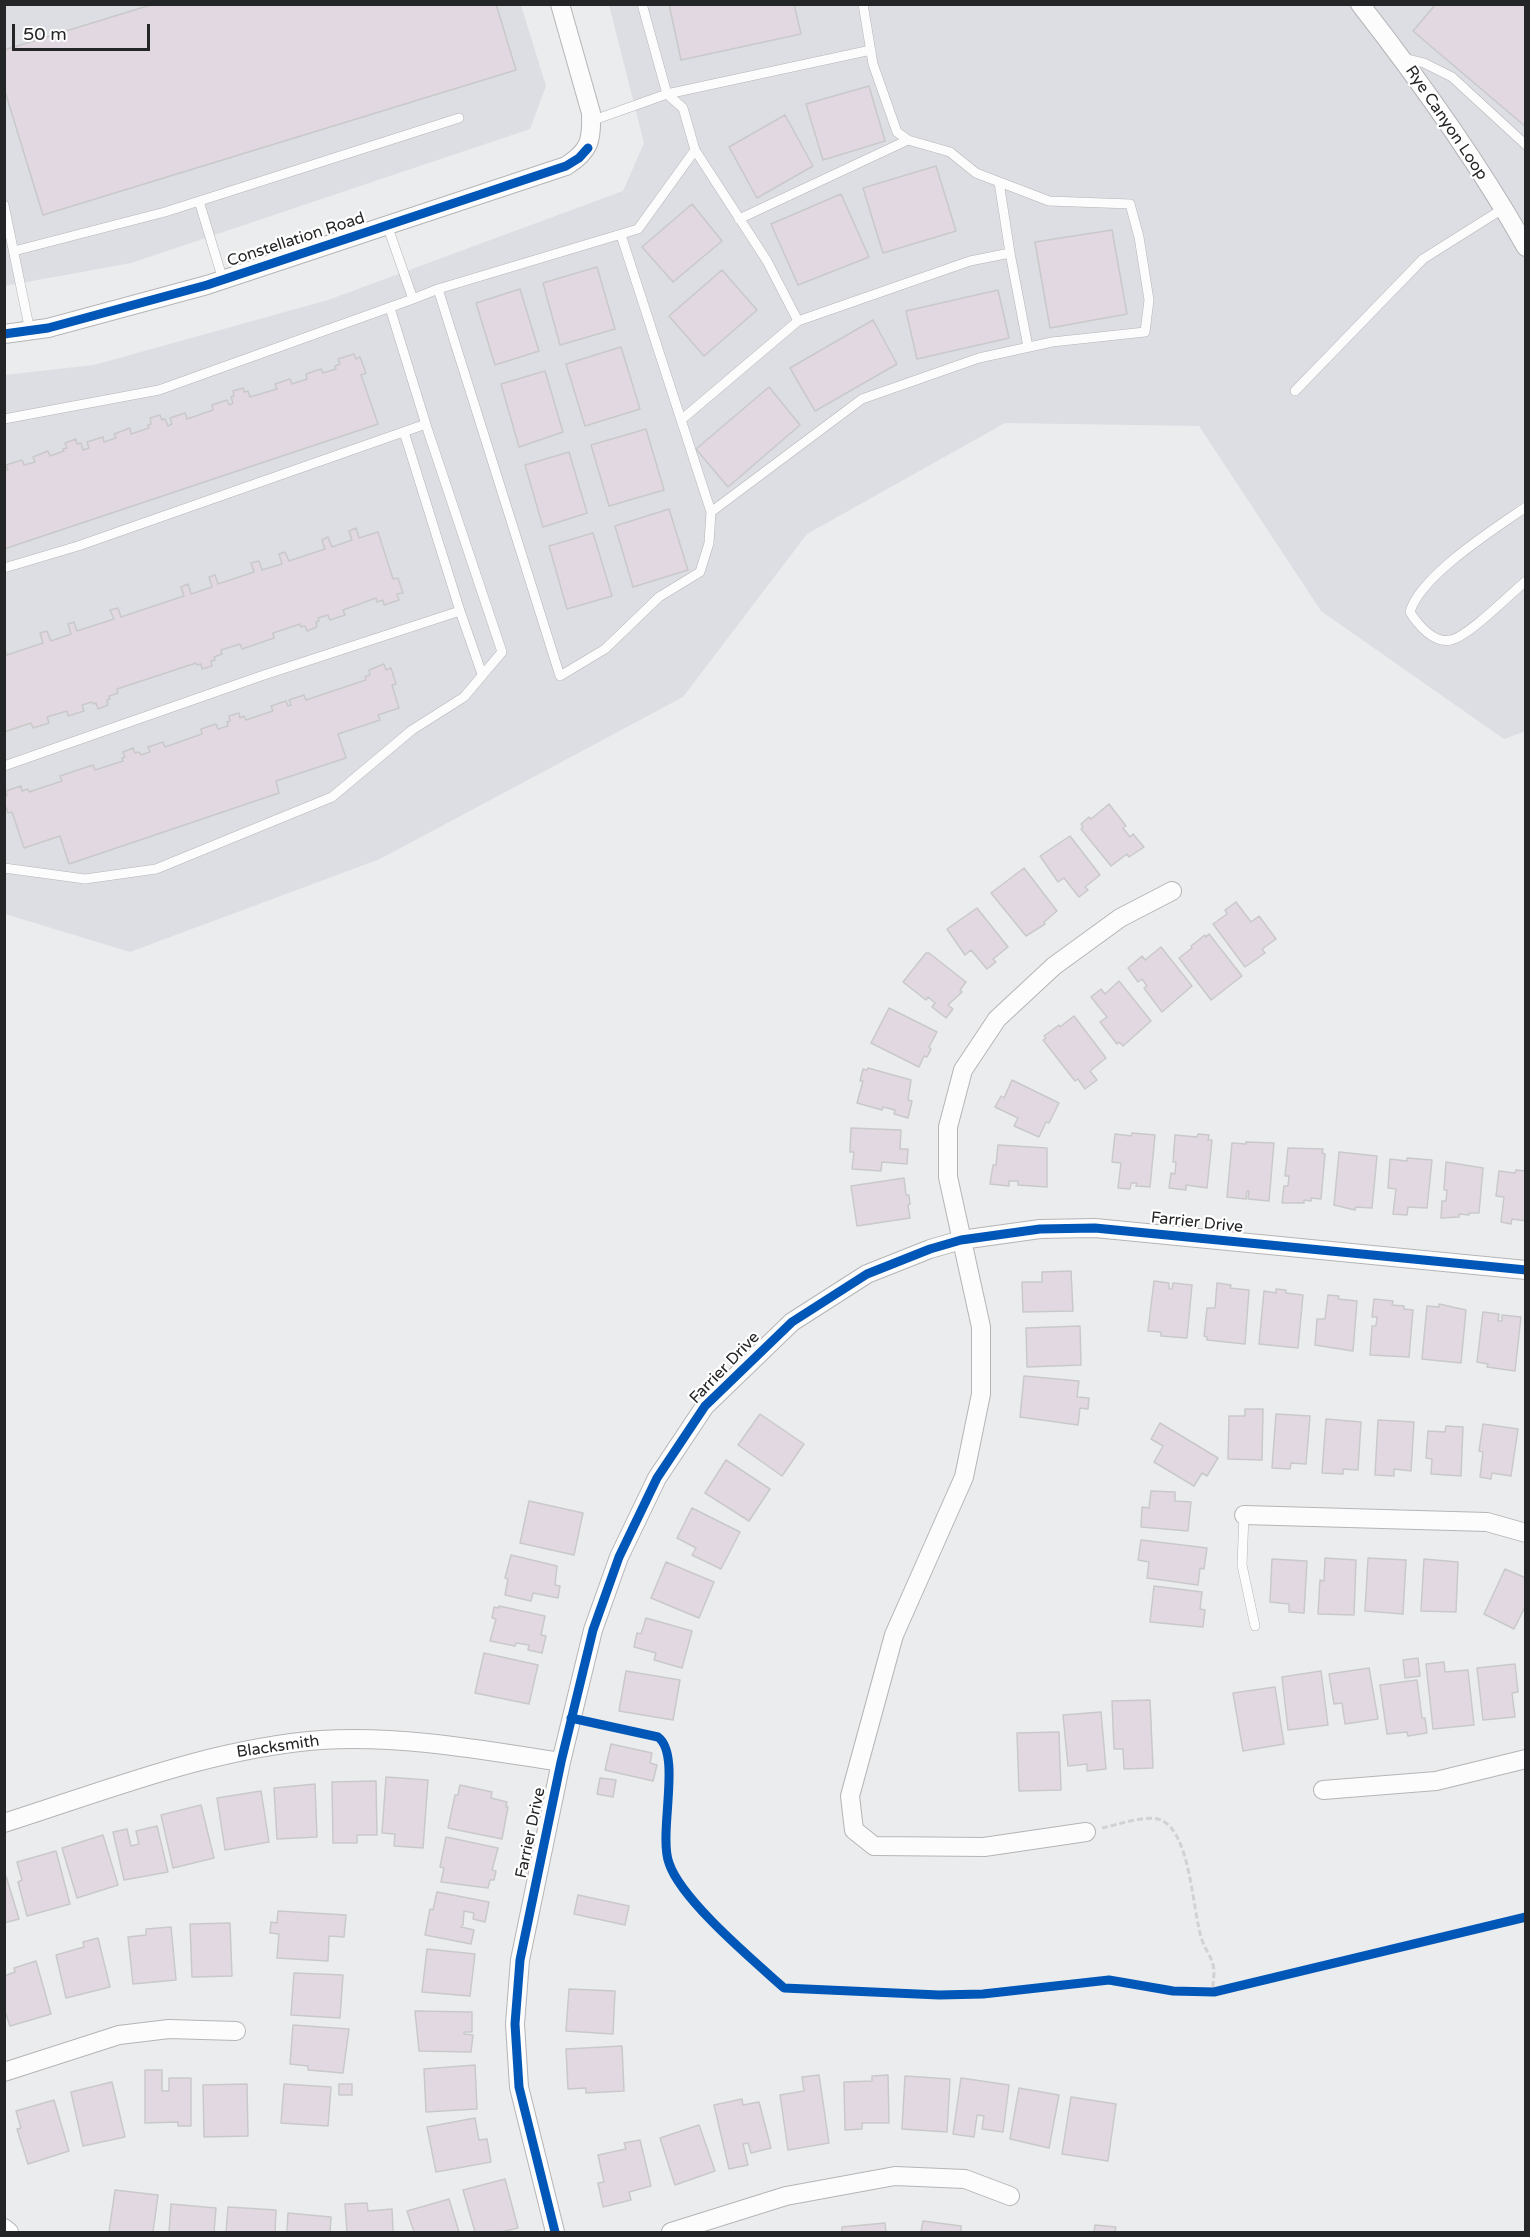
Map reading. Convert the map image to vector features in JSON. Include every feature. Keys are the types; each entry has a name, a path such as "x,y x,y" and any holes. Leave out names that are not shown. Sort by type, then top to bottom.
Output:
{"street":[{"path":"560,4 591,113 591,121"},
{"name":"Rye Canyon Loop","path":"1360,4 1401,57 1504,208 1526,247"},
{"name":"Constellation Road","path":"4,334 30,331 132,307 223,280 566,166 579,158 588,148 592,130 591,121"},
{"path":"1086,1832 984,1847 874,1846 854,1830 850,1796 894,1635 964,1477 981,1394 981,1327 948,1177 948,1127 963,1070 997,1019 1054,966 1120,918 1172,891"},
{"name":"Farrier Drive","path":"555,2232 519,2087 515,2024 520,1960 561,1762 593,1630 619,1557 657,1478 705,1406 792,1322 867,1274 930,1249 961,1240 1041,1229 1095,1228 1526,1270"},
{"path":"1244,1515 1487,1522 1526,1533"},
{"name":"Blacksmith","path":"4,1823 218,1756 321,1740 419,1741 561,1762"},
{"path":"1323,1790 1436,1781 1526,1759"},
{"path":"4,2072 119,2034 169,2029 236,2031"},
{"path":"671,2232 786,2196 895,2176 965,2179 1010,2196"},
{"path":"4,2228 9,2232"}],"lane":[{"path":"642,4 667,94 683,108 695,150 767,261 798,321"},
{"path":"711,512 862,399 979,358 1052,342 1145,332 1149,300 1139,237 1130,204 1049,201 976,173 950,152 908,140 897,132 873,64 863,4"},
{"path":"591,121 667,94 870,50"},
{"path":"1401,57 1424,63 1452,77 1526,145"},
{"path":"14,251 165,212 459,118"},
{"path":"739,219 908,140"},
{"path":"4,420 159,390 413,300 438,289 638,229 695,150"},
{"path":"999,182 1028,347"},
{"path":"199,201 223,280"},
{"path":"4,205 30,331"},
{"path":"1294,391 1423,259 1504,208"},
{"path":"387,225 413,300"},
{"path":"438,289 560,675 605,649 659,597 700,572 709,543 711,512 621,235"},
{"path":"681,420 798,321 970,261 1010,253"},
{"path":"4,868 85,879 156,869 332,797 412,730 464,697 502,652 427,428 390,308"},
{"path":"4,568 78,546 404,432 427,428"},
{"path":"404,432 460,611 483,675"},
{"path":"1526,507 1452,559 1413,601 1410,612 1430,635 1442,640 1451,640 1464,633 1526,581"},
{"path":"4,766 261,676 460,611"},
{"path":"1244,1515 1242,1565 1255,1626"}],"path":[{"path":"571,1718 658,1737 663,1741 669,1762 665,1842 669,1863 680,1884 713,1921 784,1988 961,1995 1109,1980 1173,1991 1215,1992 1526,1917"},
{"path":"1086,1832 1139,1820 1159,1819 1173,1827 1185,1857 1202,1939 1213,1964 1215,1972 1212,1985 1215,1992"}],"shaded area":[{"path":"5,5 521,5 546,86 530,129 131,263 5,286"},
{"path":"609,5 1525,5 1526,731 1504,739 1321,611 1199,426 1005,423 807,534 683,697 380,859 130,952 5,914 4,375 94,365 328,300 623,191 644,143"}],"building":[{"path":"154,4 496,4 516,70 43,215 4,88 4,50"},
{"path":"669,4 794,4 801,34 681,60"},
{"path":"1436,4 1526,4 1526,127 1413,31"},
{"path":"869,86 885,141 823,160 806,104"},
{"path":"785,115 813,166 757,198 729,147"},
{"path":"936,166 956,231 883,253 863,188"},
{"path":"841,194 869,257 798,285 771,224"},
{"path":"692,204 722,241 673,282 642,247"},
{"path":"1112,230 1127,314 1050,328 1035,242"},
{"path":"597,267 615,329 560,345 543,283"},
{"path":"722,270 757,310 704,356 669,316"},
{"path":"520,289 539,351 495,365 476,303"},
{"path":"998,290 1009,338 917,359 906,311"},
{"path":"873,320 897,364 815,411 790,368"},
{"path":"621,347 640,409 585,426 566,364"},
{"path":"354,354 356,359 360,357 366,373 361,375 378,424 4,549 4,471 8,470 6,465 22,460 24,465 35,462 33,457 48,451 50,456 64,451 63,449 67,448 65,443 76,439 77,444 81,443 83,450 89,448 87,442 103,437 104,442 116,438 114,434 130,428 131,434 149,428 150,418 160,415 168,426 172,424 170,418 185,413 187,419 213,410 212,405 227,400 229,405 233,403 231,397 234,396 233,391 243,388 244,392 248,391 250,397 277,389 275,384 290,379 292,384 307,379 306,374 321,369 323,373 336,369 335,366 340,364 338,359"},
{"path":"545,371 563,432 519,447 501,384"},
{"path":"769,387 800,425 728,487 696,449"},
{"path":"646,429 664,490 609,506 591,445"},
{"path":"569,452 587,513 543,527 525,465"},
{"path":"669,509 688,570 633,587 615,526"},
{"path":"356,528 359,538 378,532 393,579 398,578 403,593 397,594 399,600 384,605 383,600 377,602 376,598 343,610 345,615 330,620 328,615 318,618 317,627 307,631 305,626 301,627 300,624 273,633 274,638 242,649 240,644 221,650 222,654 211,661 212,666 202,669 201,664 196,663 117,689 118,693 109,696 108,705 98,709 96,703 92,702 82,705 84,711 68,716 67,711 47,717 49,723 33,728 31,723 4,732 4,648 7,655 43,643 40,633 47,631 51,641 71,634 68,624 74,622 77,631 114,619 110,610 118,608 121,617 184,596 181,587 188,584 191,594 212,587 209,577 215,575 218,584 254,572 251,563 259,561 262,570 282,564 279,554 285,552 289,561 325,549 322,540 328,537 332,547 352,540 349,531"},
{"path":"593,533 612,596 567,609 549,546"},
{"path":"384,664 386,670 391,668 396,684 392,685 399,708 378,715 380,720 338,734 346,758 276,781 279,793 69,864 60,836 24,848 12,812 8,813 4,802 4,797 7,796 6,791 21,786 22,791 28,789 29,792 62,781 60,776 93,765 95,770 123,761 122,758 125,757 123,752 133,748 135,753 139,752 141,755 150,752 148,747 163,742 165,747 202,734 201,729 216,724 218,729 228,726 229,716 239,713 240,718 244,716 246,720 273,711 271,706 286,701 288,706 291,705 289,700 304,695 306,700 366,680 365,677 370,675 369,670"},
{"path":"1109,804 1126,826 1123,828 1130,837 1133,834 1144,847 1129,857 1127,854 1111,866 1081,829 1083,827 1081,824"},
{"path":"1070,836 1100,875 1085,887 1088,890 1079,897 1064,878 1058,882 1040,856"},
{"path":"1024,868 1057,911 1044,922 1045,924 1026,936 991,893"},
{"path":"1236,902 1251,922 1259,916 1276,939 1262,949 1265,953 1245,967 1213,924 1227,914 1225,910"},
{"path":"977,908 1008,947 993,959 996,962 987,969 971,950 965,955 947,929"},
{"path":"1209,934 1242,976 1211,1000 1179,958 1192,948 1191,946"},
{"path":"1161,947 1192,986 1162,1012 1144,988 1147,986 1142,979 1138,982 1128,968 1142,956 1145,960"},
{"path":"926,953 966,982 960,990 962,992 948,1005 953,1009 946,1018 932,1007 935,1003 928,997 926,1000 903,982"},
{"path":"1119,981 1151,1021 1123,1046 1119,1042 1117,1044 1100,1022 1107,1017 1091,997 1101,989 1105,994"},
{"path":"889,1008 937,1032 929,1047 931,1049 927,1057 924,1056 919,1067 871,1043"},
{"path":"1074,1016 1106,1058 1090,1071 1097,1080 1085,1089 1078,1079 1075,1081 1043,1040 1046,1038 1044,1036"},
{"path":"868,1068 911,1080 908,1100 912,1101 908,1118 894,1114 895,1110 883,1107 882,1110 857,1103 863,1081 860,1081 863,1069"},
{"path":"1012,1080 1059,1103 1039,1137 1014,1126 1018,1118 995,1107 1001,1096 1004,1098"},
{"path":"851,1128 901,1130 900,1149 908,1149 907,1164 882,1162 881,1171 852,1169 854,1152 850,1152"},
{"path":"1132,1133 1155,1135 1150,1187 1136,1186 1137,1183 1131,1183 1130,1189 1118,1188 1121,1163 1112,1162 1115,1134 1131,1136"},
{"path":"1198,1134 1209,1135 1208,1140 1212,1140 1207,1188 1186,1185 1186,1190 1169,1188 1171,1173 1175,1174 1176,1162 1173,1162 1175,1135 1197,1137"},
{"path":"1246,1142 1274,1143 1269,1201 1248,1199 1249,1191 1247,1191 1246,1199 1227,1197 1232,1143 1246,1144"},
{"path":"998,1145 1047,1148 1047,1187 1018,1185 1018,1181 1009,1181 1009,1186 990,1184 993,1165 996,1165"},
{"path":"1288,1148 1323,1149 1322,1153 1325,1154 1321,1199 1311,1198 1311,1201 1304,1200 1304,1203 1282,1203 1284,1186 1288,1186 1289,1176 1285,1176"},
{"path":"1339,1152 1377,1156 1372,1208 1356,1207 1355,1210 1334,1205"},
{"path":"1407,1158 1432,1160 1427,1208 1408,1207 1407,1215 1393,1214 1396,1189 1388,1188 1390,1159 1407,1161"},
{"path":"1446,1162 1483,1168 1479,1213 1441,1218 1442,1201 1446,1201 1447,1190 1444,1190"},
{"path":"1516,1170 1526,1171 1526,1221 1512,1219 1511,1224 1501,1222 1504,1197 1496,1196 1499,1171 1515,1173"},
{"path":"904,1178 906,1195 909,1195 910,1218 857,1226 851,1186"},
{"path":"1071,1271 1073,1311 1023,1312 1022,1282 1042,1282 1042,1272"},
{"path":"1154,1281 1169,1283 1169,1289 1172,1289 1173,1283 1192,1285 1187,1338 1161,1336 1161,1332 1148,1331"},
{"path":"1217,1283 1231,1285 1230,1288 1249,1290 1245,1344 1207,1340 1204,1336 1207,1308 1215,1308"},
{"path":"1276,1289 1303,1295 1298,1348 1259,1344 1264,1291 1276,1293"},
{"path":"1328,1295 1339,1296 1338,1299 1357,1301 1353,1351 1315,1345 1317,1319 1325,1319"},
{"path":"1374,1299 1393,1301 1392,1305 1404,1306 1404,1309 1413,1310 1409,1357 1370,1355 1372,1326 1376,1326 1377,1317 1372,1317"},
{"path":"1439,1304 1466,1310 1461,1363 1422,1359 1427,1306 1439,1307"},
{"path":"1483,1312 1499,1314 1498,1321 1502,1321 1502,1315 1521,1317 1515,1371 1487,1367 1488,1364 1477,1362"},
{"path":"1080,1326 1081,1365 1027,1367 1026,1328"},
{"path":"1024,1376 1079,1381 1077,1397 1089,1398 1088,1409 1080,1408 1078,1425 1020,1417"},
{"path":"1245,1409 1263,1409 1262,1460 1228,1459 1229,1416 1245,1416"},
{"path":"760,1414 804,1444 782,1476 738,1445"},
{"path":"1276,1414 1310,1416 1306,1464 1291,1463 1290,1469 1272,1468"},
{"path":"1326,1419 1361,1422 1358,1470 1343,1469 1343,1474 1322,1473"},
{"path":"1378,1420 1414,1422 1411,1471 1394,1469 1394,1476 1375,1475"},
{"path":"1160,1423 1218,1458 1207,1476 1202,1473 1194,1486 1154,1462 1163,1446 1151,1439"},
{"path":"1483,1424 1518,1429 1511,1476 1492,1473 1491,1479 1480,1477 1483,1452 1479,1451"},
{"path":"1446,1426 1463,1427 1461,1476 1431,1474 1432,1459 1426,1458 1428,1431 1445,1432"},
{"path":"726,1460 770,1489 749,1521 705,1493"},
{"path":"1151,1491 1175,1492 1175,1501 1191,1502 1188,1531 1141,1527 1142,1507 1149,1508"},
{"path":"529,1501 583,1513 574,1555 520,1543"},
{"path":"692,1508 740,1532 721,1569 692,1555 696,1548 677,1538"},
{"path":"1141,1540 1207,1548 1204,1569 1200,1568 1198,1585 1147,1578 1149,1562 1138,1560"},
{"path":"511,1555 557,1566 555,1585 560,1586 558,1598 533,1593 531,1601 505,1595 508,1579 505,1578"},
{"path":"1325,1558 1356,1560 1354,1615 1318,1614 1320,1580 1324,1581"},
{"path":"1368,1558 1406,1560 1403,1614 1365,1611"},
{"path":"1272,1559 1307,1561 1304,1613 1289,1612 1289,1604 1270,1602"},
{"path":"1424,1559 1458,1562 1456,1612 1421,1611"},
{"path":"666,1562 714,1582 699,1618 651,1598"},
{"path":"1505,1569 1526,1578 1526,1605 1514,1629 1484,1614"},
{"path":"1154,1586 1202,1592 1200,1609 1205,1610 1203,1627 1150,1622"},
{"path":"499,1606 545,1616 541,1635 546,1636 542,1653 528,1650 529,1645 516,1643 515,1646 490,1641 496,1619 492,1618 494,1607 499,1608"},
{"path":"646,1618 692,1631 682,1668 654,1660 656,1653 634,1647 637,1633 641,1634"},
{"path":"484,1653 538,1665 529,1704 475,1693"},
{"path":"1418,1658 1420,1676 1405,1678 1403,1660"},
{"path":"1444,1662 1445,1672 1468,1670 1474,1725 1433,1729 1426,1664"},
{"path":"1515,1664 1518,1692 1512,1693 1515,1717 1483,1720 1477,1668"},
{"path":"1369,1668 1378,1719 1345,1724 1342,1703 1334,1704 1329,1674"},
{"path":"626,1671 680,1680 673,1720 619,1711"},
{"path":"1321,1671 1328,1725 1288,1730 1282,1677"},
{"path":"1417,1680 1422,1718 1425,1718 1427,1733 1408,1736 1407,1732 1387,1734 1380,1685"},
{"path":"1275,1687 1284,1744 1243,1751 1233,1693"},
{"path":"1150,1700 1153,1768 1124,1769 1123,1749 1114,1749 1112,1701"},
{"path":"1101,1712 1106,1769 1087,1771 1087,1764 1068,1766 1063,1715"},
{"path":"1059,1732 1061,1790 1019,1791 1017,1733"},
{"path":"611,1744 652,1753 650,1763 657,1765 653,1781 605,1770"},
{"path":"386,1777 428,1780 423,1848 394,1846 395,1834 382,1833"},
{"path":"600,1778 616,1780 613,1797 597,1794"},
{"path":"376,1781 377,1835 357,1835 357,1843 333,1843 332,1782"},
{"path":"315,1784 317,1837 277,1839 274,1788"},
{"path":"460,1785 492,1792 491,1798 507,1802 502,1839 448,1828 455,1795 458,1795"},
{"path":"261,1791 269,1842 225,1850 217,1798"},
{"path":"201,1805 214,1858 173,1868 161,1815"},
{"path":"157,1826 168,1872 124,1880 113,1832 127,1829 131,1846 139,1844 136,1831"},
{"path":"103,1835 118,1885 77,1898 62,1848"},
{"path":"446,1837 498,1848 492,1870 496,1871 494,1880 490,1880 488,1888 441,1882 444,1868 440,1867"},
{"path":"56,1851 70,1904 27,1916 18,1882 22,1880 17,1862"},
{"path":"6,1876 19,1919 4,1923 4,1877"},
{"path":"437,1892 489,1902 485,1922 473,1919 474,1913 464,1911 461,1927 474,1930 471,1944 425,1935 430,1909 433,1910"},
{"path":"578,1895 629,1906 625,1925 574,1914"},
{"path":"278,1911 346,1915 344,1937 329,1936 328,1961 277,1958 279,1934 270,1933 271,1922 277,1923"},
{"path":"230,1923 232,1976 192,1977 190,1924"},
{"path":"171,1927 176,1980 133,1984 128,1937 146,1935 146,1929"},
{"path":"98,1938 110,1987 66,1998 56,1955 84,1947 83,1942"},
{"path":"427,1949 475,1954 470,1996 422,1992"},
{"path":"36,1961 51,2014 10,2026 4,2008 4,1976 15,1972 14,1968"},
{"path":"294,1973 343,1975 340,2018 291,2015"},
{"path":"569,1989 615,1991 613,2034 566,2031"},
{"path":"415,2011 472,2012 472,2032 464,2032 464,2034 473,2035 471,2052 419,2051"},
{"path":"293,2025 349,2029 343,2073 308,2070 308,2066 290,2064"},
{"path":"622,2046 624,2091 586,2093 586,2088 568,2089 566,2049"},
{"path":"475,2065 477,2109 426,2112 424,2069"},
{"path":"145,2070 162,2070 162,2091 169,2091 169,2078 191,2078 191,2126 178,2126 178,2122 145,2123"},
{"path":"819,2075 829,2143 788,2150 780,2095 804,2091 802,2077"},
{"path":"888,2075 889,2123 862,2123 862,2129 845,2130 844,2082 872,2081 872,2076"},
{"path":"905,2076 950,2079 947,2132 902,2129"},
{"path":"961,2078 1009,2085 1003,2132 982,2129 984,2116 977,2115 974,2137 953,2134"},
{"path":"112,2082 125,2137 83,2146 71,2092"},
{"path":"247,2084 248,2136 204,2137 203,2085"},
{"path":"284,2084 331,2087 328,2126 281,2123"},
{"path":"339,2084 352,2084 352,2095 339,2095"},
{"path":"1019,2088 1059,2095 1049,2148 1010,2139"},
{"path":"1071,2097 1116,2104 1108,2161 1062,2154"},
{"path":"742,2099 743,2105 759,2102 771,2148 751,2153 748,2143 743,2144 748,2165 729,2169 714,2105"},
{"path":"54,2100 69,2151 28,2164 17,2129 21,2128 16,2111"},
{"path":"475,2118 479,2140 487,2139 491,2162 436,2172 427,2127"},
{"path":"699,2125 715,2171 675,2185 660,2138"},
{"path":"640,2140 651,2186 629,2192 631,2200 603,2207 598,2183 604,2182 598,2155 626,2149 624,2143"},
{"path":"505,2179 518,2228 501,2232 475,2232 463,2190"},
{"path":"115,2190 158,2195 153,2232 109,2232"},
{"path":"449,2199 459,2232 414,2232 407,2211"},
{"path":"367,2203 368,2211 392,2209 393,2232 347,2232 345,2204"},
{"path":"171,2204 216,2208 214,2232 169,2232"},
{"path":"228,2207 276,2210 275,2232 226,2232"},
{"path":"288,2213 331,2217 330,2232 287,2232"},
{"path":"923,2221 961,2226 961,2232 921,2232"},
{"path":"885,2223 886,2232 842,2232 842,2227"},
{"path":"1095,2225 1116,2227 1115,2232 1094,2232"}],"cycle path":[{"path":"4,334 48,328 207,285 566,166 579,158 588,148"},
{"path":"555,2232 519,2087 515,2024 520,1960 561,1762 593,1630 619,1557 657,1478 705,1406 792,1322 867,1274 930,1249 961,1240 1040,1229 1095,1228 1526,1270"},
{"path":"571,1718 658,1737 665,1746 668,1760 666,1850 676,1878 703,1912 784,1988 939,1995 983,1994 1109,1980 1173,1991 1214,1992 1526,1917"}]}
